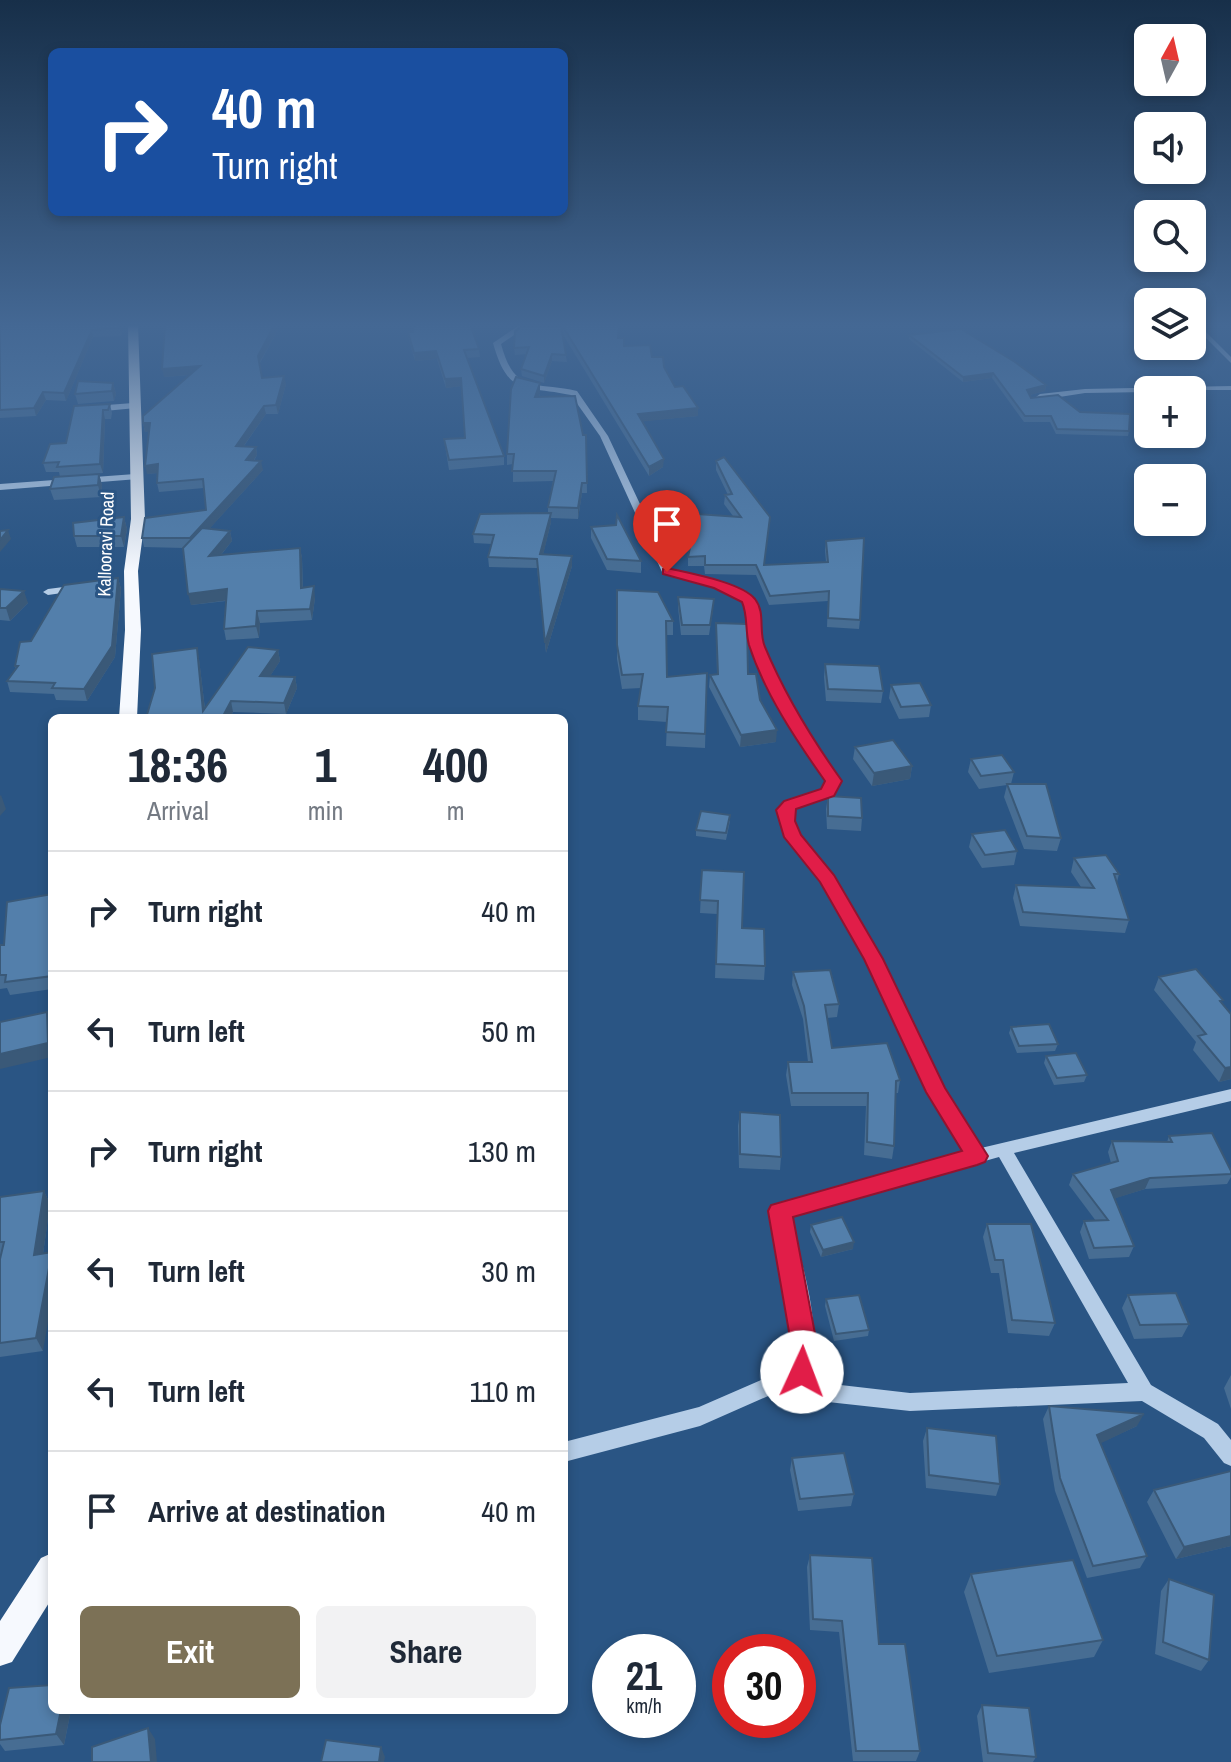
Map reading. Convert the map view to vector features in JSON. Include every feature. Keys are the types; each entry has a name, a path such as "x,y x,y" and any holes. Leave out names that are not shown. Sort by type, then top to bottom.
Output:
{"main road":[{"name":"Kallooravi Road","path":"128,714 133,630 124,582 138,519 133,406"},
{"path":"0,1650 48,1575"}],"street":[{"path":"78,410 130,406"},
{"path":"583,406 604,436 667,572 718,585 748,599 754,614 755,642 777,690 804,740 834,781 828,792 790,805 785,810 786,821 793,837 827,879 866,945 936,1092 977,1156"},
{"path":"0,487 135,477"},
{"path":"48,592 90,586"},
{"path":"802,1372 806,1355 801,1315 780,1211 1003,1149 1231,1095"},
{"path":"1003,1149 1144,1392 1211,1431 1231,1456"},
{"path":"802,1372 828,1393 910,1402 1144,1392"},
{"path":"568,1451 700,1416 802,1372"}],"building":[{"path":"0,406 35,406 34,408 0,410"},
{"path":"74,406 109,406 108,410 103,410 100,464 57,467 59,462 43,463 50,444 66,443"},
{"path":"154,406 264,406 236,446 256,447 246,460 261,461 190,538 142,538 145,518 206,510 203,479 157,483 158,464 145,466 150,423 143,423 143,416"},
{"path":"463,406 485,406 504,456 449,460 444,439 465,438"},
{"path":"510,406 577,406 583,435 586,435 587,483 582,483 578,508 548,507 556,471 512,471 514,454 507,454"},
{"path":"612,406 697,406 638,414 664,459 649,467"},
{"path":"1018,406 1073,406 1080,412 1130,414 1129,431 1057,429 1051,416 1025,416"},
{"path":"724,457 770,517 764,565 828,562 826,541 864,538 860,620 828,618 829,591 770,596 756,565 705,565 705,556 688,557 697,514 741,517 725,495 732,494 716,461"},
{"path":"99,474 98,485 50,489 54,477"},
{"path":"551,513 540,554 572,556 545,643 537,559 488,557 494,535 473,534 480,514"},
{"path":"617,515 641,561 607,559 591,527 616,525"},
{"path":"124,517 121,536 74,536 73,523"},
{"path":"202,528 230,531 209,556 300,548 301,588 314,586 310,609 257,611 256,626 224,629 227,589 188,594 183,548"},
{"path":"118,578 112,646 84,689 52,688 55,683 7,681 18,666 15,666 20,642 31,641 64,585"},
{"path":"0,589 24,591 6,608 0,608"},
{"path":"617,590 658,592 673,621 666,621 667,677 707,673 705,734 666,732 668,707 638,706 643,674 622,675 617,645"},
{"path":"678,597 714,599 710,625 682,625"},
{"path":"716,623 747,624 748,674 756,674 760,700 777,730 741,735 710,675 718,674"},
{"path":"248,647 278,650 260,676 295,677 284,703 231,701 224,714 147,714 155,688 152,654 197,648 203,711"},
{"path":"825,664 879,666 883,691 828,689"},
{"path":"920,683 931,705 901,707 891,685"},
{"path":"893,740 912,766 874,773 855,747"},
{"path":"1002,755 1014,772 981,776 971,759"},
{"path":"1007,784 1046,784 1061,838 1027,836"},
{"path":"828,796 861,798 862,818 828,816"},
{"path":"701,811 730,815 726,833 696,830"},
{"path":"1005,830 1017,851 985,855 972,834"},
{"path":"1106,855 1119,874 1114,874 1129,920 1023,912 1016,885 1094,888 1074,858"},
{"path":"702,870 744,872 742,928 764,929 765,966 716,964 718,901 700,900"},
{"path":"48,895 48,977 5,982 6,975 0,975 0,945 4,945 7,902"},
{"path":"1196,969 1231,1014 1231,1067 1225,1068 1198,1036 1206,1034 1159,977"},
{"path":"830,970 839,1004 825,1005 832,1048 887,1043 900,1080 896,1081 894,1146 867,1142 868,1093 792,1093 788,1062 812,1062 804,1006 793,972"},
{"path":"47,1012 48,1043 0,1054 0,1022"},
{"path":"1049,1024 1058,1044 1019,1046 1011,1027"},
{"path":"1076,1053 1087,1075 1057,1078 1046,1056"},
{"path":"740,1112 780,1115 781,1157 740,1154"},
{"path":"1212,1133 1231,1174 1150,1178 1111,1190 1134,1246 1094,1248 1084,1221 1108,1220 1073,1174 1118,1161 1112,1141 1172,1142 1169,1136"},
{"path":"44,1191 34,1255 48,1253 48,1274 36,1338 0,1343 0,1259 4,1242 0,1242 0,1197"},
{"path":"842,1217 854,1242 823,1250 811,1225"},
{"path":"987,1224 1031,1224 1055,1323 1012,1320 1003,1260 995,1260"},
{"path":"1176,1293 1189,1324 1140,1325 1128,1295"},
{"path":"859,1295 869,1330 836,1334 826,1299"},
{"path":"1049,1406 1144,1414 1097,1435 1147,1556 1093,1566 1060,1478"},
{"path":"927,1428 996,1436 1000,1484 929,1475"},
{"path":"844,1453 854,1494 800,1499 792,1458"},
{"path":"1231,1471 1231,1536 1184,1547 1154,1490"},
{"path":"810,1555 872,1558 879,1644 905,1644 920,1751 856,1751 842,1621 813,1619"},
{"path":"1073,1560 1103,1640 997,1656 971,1574"},
{"path":"1169,1579 1214,1595 1209,1660 1163,1642"},
{"path":"48,1685 48,1714 60,1714 56,1734 0,1740 0,1725 9,1688"},
{"path":"982,1705 1029,1708 1036,1757 988,1753"},
{"path":"148,1728 151,1762 92,1762 92,1747"},
{"path":"326,1740 381,1747 379,1762 321,1762"}],"route":[{"path":"667,572 718,585 748,599 754,614 755,642 777,690 804,740 834,781 833,788 828,792 790,805 785,810 786,821 793,837 827,879 874,959 936,1092 977,1156 780,1211 801,1315 806,1355 802,1372"}]}
